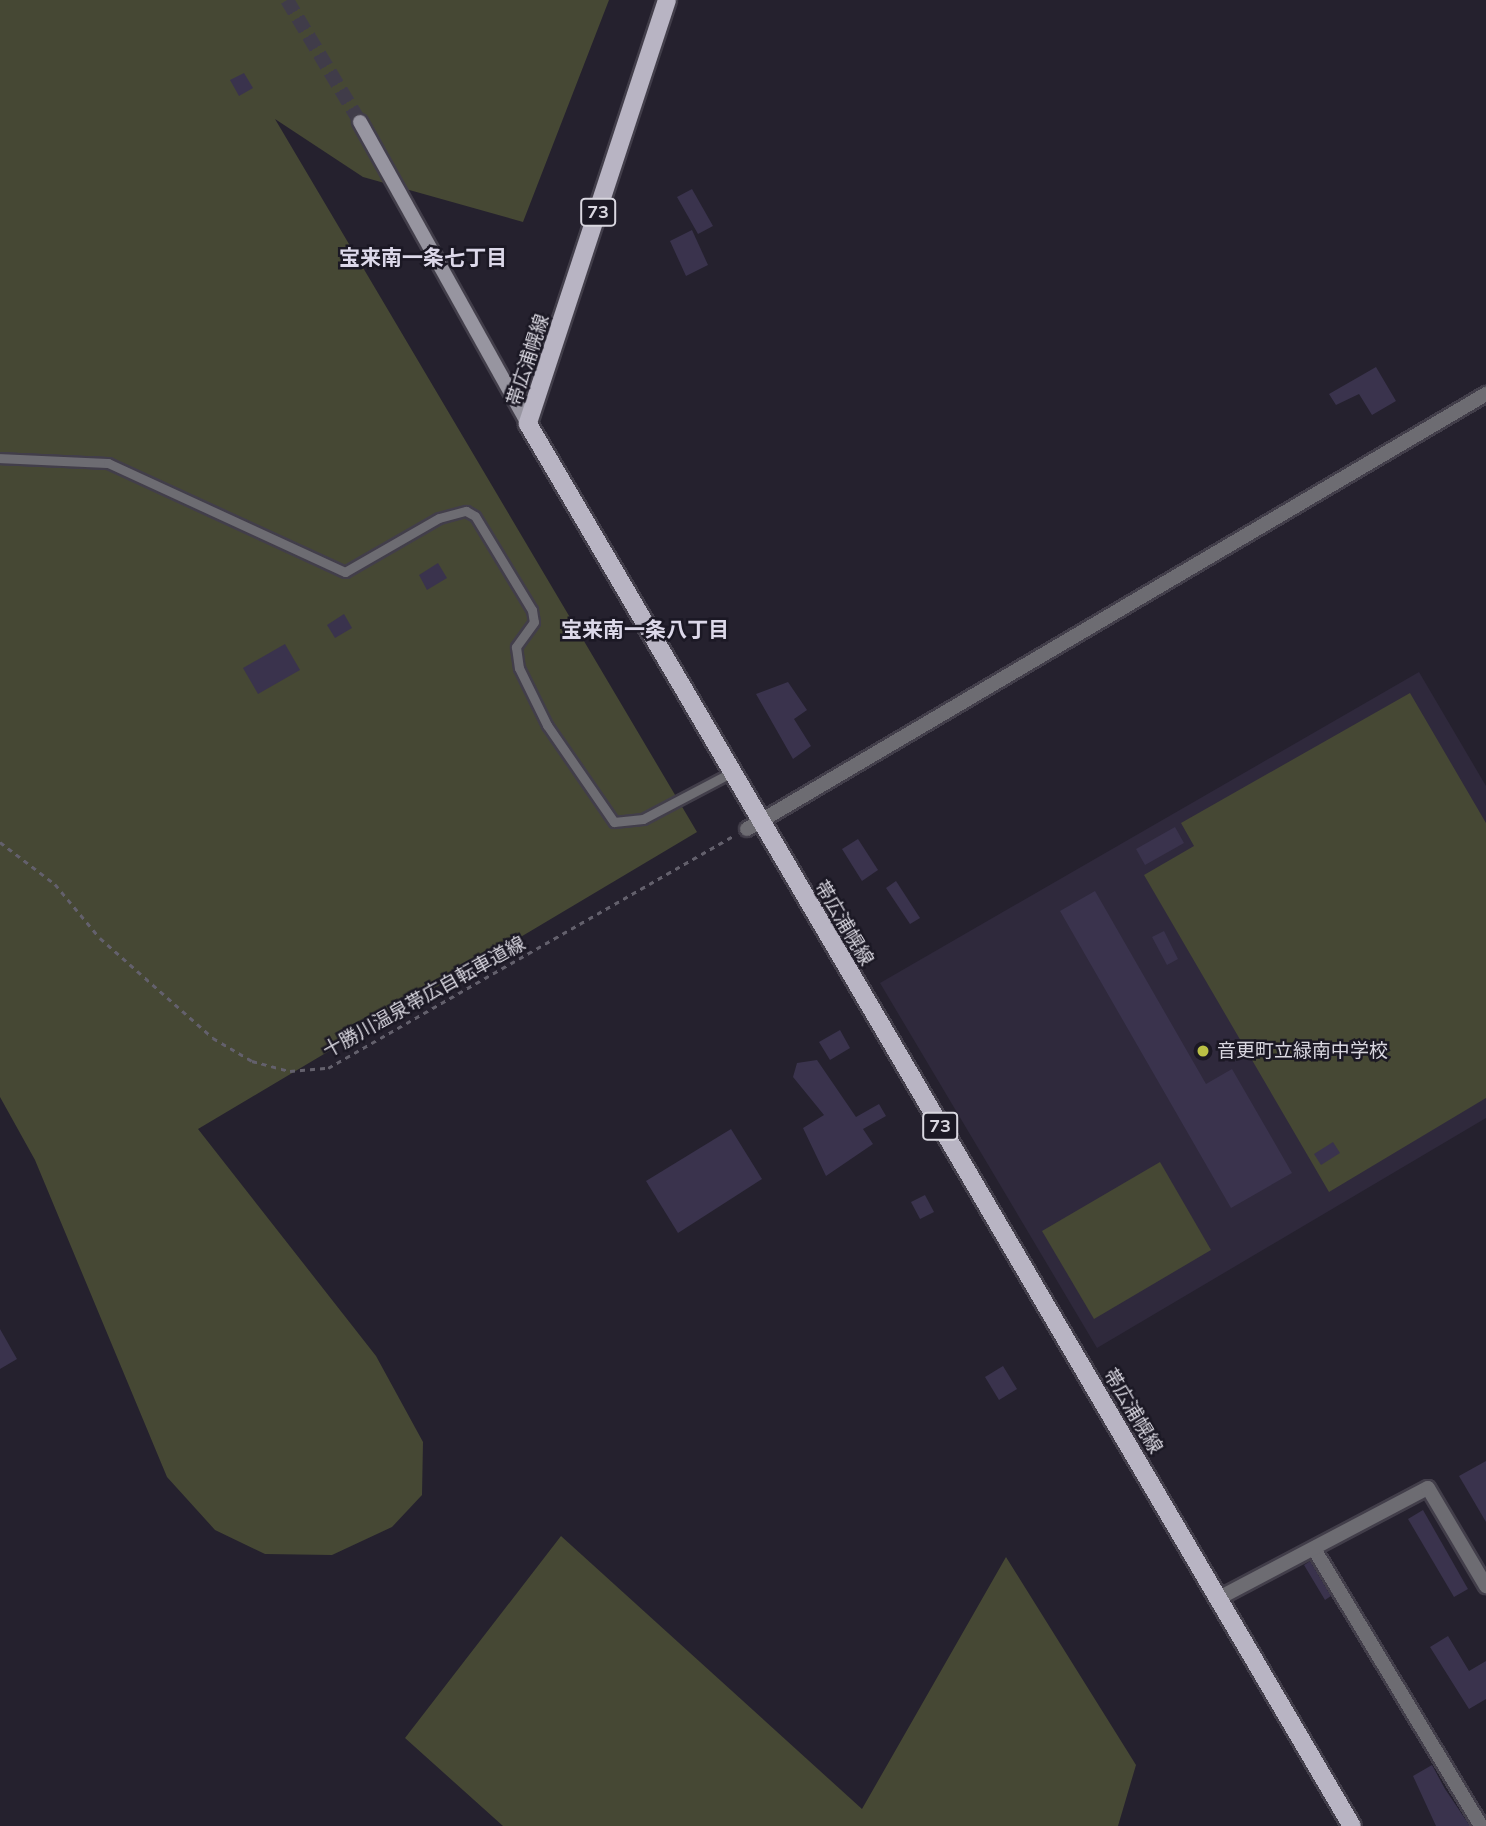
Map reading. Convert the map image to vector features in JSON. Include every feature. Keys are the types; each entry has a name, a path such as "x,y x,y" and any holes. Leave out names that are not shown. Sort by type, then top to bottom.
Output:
{"main road":[{"name":"帯広浦幌線","path":"667,0 528,424 733,772 753,825 1219,1598 1352,1826"},
{"path":"360,122 528,424"}],"street":[{"path":"753,825 1486,394"},
{"path":"1219,1598 1428,1488 1486,1586"},
{"path":"1314,1549 1481,1826"}],"lane":[{"path":"0,458 108,463 345,572 439,518 466,511 475,516 532,610 534,622 516,647 519,668 547,724 614,822 643,819 733,772"}],"path":[{"name":"十勝川温泉帯広自転車道線","path":"0,842 55,884 100,938 213,1038 252,1061 290,1071 328,1068 753,825"}],"shaded area":[{"name":"音更町立緑南中学校","path":"1419,672 1486,786 1486,1118 1097,1348 880,983"}],"green space":[{"path":"0,0 609,0 523,222 363,177 275,119 697,832 198,1129 376,1356 423,1442 422,1495 392,1527 332,1555 265,1554 215,1530 167,1477 35,1160 0,1097"},
{"path":"1410,693 1486,823 1486,1098 1329,1192 1144,875 1194,846 1181,823"},
{"path":"1160,1162 1211,1250 1094,1319 1042,1231"},
{"path":"561,1536 862,1809 1006,1557 1136,1765 1118,1826 503,1826 405,1738"}],"building":[{"path":"244,73 253,88 239,96 230,80"},
{"path":"692,189 713,226 698,234 677,197"},
{"path":"692,230 708,265 686,276 670,241"},
{"path":"1376,367 1396,401 1372,415 1359,394 1336,405 1329,394"},
{"path":"438,563 447,578 427,590 419,575"},
{"path":"344,614 352,628 335,638 327,625"},
{"path":"285,644 300,670 258,694 243,668"},
{"path":"788,682 807,710 794,719 811,746 793,759 756,694"},
{"path":"1175,827 1184,843 1145,865 1136,849"},
{"path":"858,839 878,870 862,881 842,849"},
{"path":"896,881 920,918 910,924 886,888"},
{"path":"1095,891 1206,1084 1232,1069 1292,1173 1231,1208 1060,911"},
{"path":"1164,931 1178,959 1167,965 1152,937"},
{"path":"840,1030 850,1048 830,1060 819,1042"},
{"path":"817,1060 856,1117 879,1104 886,1116 863,1129 873,1144 826,1176 803,1128 824,1115 793,1077 797,1063"},
{"path":"731,1129 762,1179 678,1233 646,1181"},
{"path":"1333,1142 1340,1153 1321,1165 1314,1154"},
{"path":"925,1195 934,1212 920,1219 911,1202"},
{"path":"0,1329 17,1359 0,1369"},
{"path":"1003,1366 1017,1389 999,1400 985,1377"},
{"path":"1486,1461 1486,1522 1459,1476"},
{"path":"1423,1510 1468,1589 1454,1597 1408,1519"},
{"path":"1310,1561 1331,1596 1325,1600 1304,1565"},
{"path":"1448,1636 1469,1671 1486,1661 1486,1699 1469,1709 1430,1647"},
{"path":"1432,1765 1470,1826 1436,1826 1413,1776"}],"tunnel":[{"path":"287,0 360,122"}],"place":[{"name":"音更町立緑南中学校","path":"1203,1051"}],"district":[{"name":"宝来南一条七丁目","path":"423,257"},
{"name":"宝来南一条八丁目","path":"645,629"}]}
